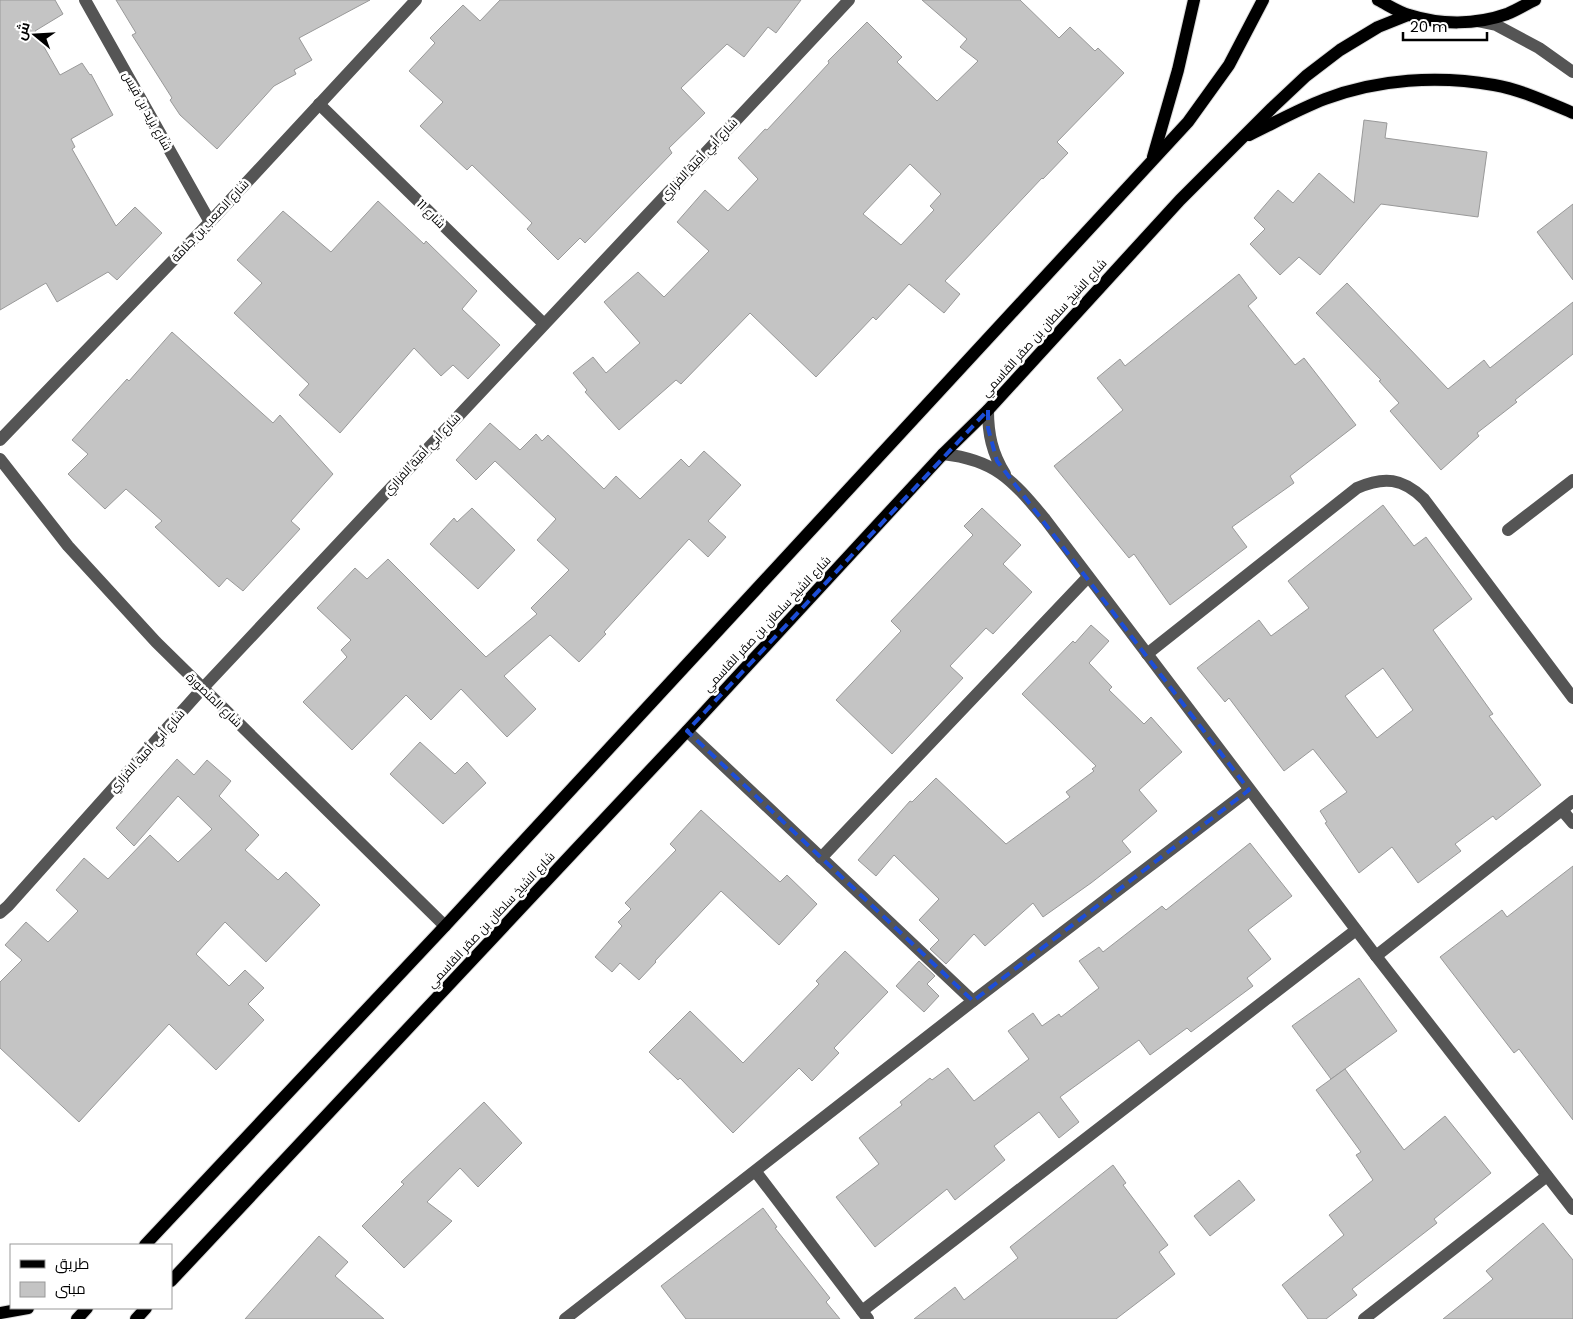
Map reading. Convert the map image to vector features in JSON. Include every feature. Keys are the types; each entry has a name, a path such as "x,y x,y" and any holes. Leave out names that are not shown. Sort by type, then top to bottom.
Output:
{"main road":[{"path":"1152,160 1178,70 1194,0"},
{"path":"146,1244 446,926 1188,122 1229,65 1263,0"},
{"path":"1378,0 1408,15 1430,20 1453,22 1477,21 1508,14 1535,0"},
{"name":"شارع الشيخ سلطان بن صقر القاسمي","path":"172,1280 687,731 943,454 988,410 1180,200 1306,76 1340,50 1378,27 1408,15"},
{"path":"1240,140 1324,99 1366,87 1409,80 1452,80 1495,85 1536,97 1573,113"},
{"path":"0,1313 22,1309"},
{"path":"77,1319 86,1309"},
{"path":"136,1319 145,1309"}],"street":[{"name":"شارع يزيد بن قيس","path":"85,0 210,222"},
{"name":"شارع الصعب بن جثامة","path":"0,440 210,222 416,0"},
{"name":"شارع أبي أمية الفزاري","path":"0,912 8,906 202,689 849,0"},
{"path":"1477,21 1496,25 1539,48 1573,72"},
{"name":"شارع 11","path":"319,104 544,324"},
{"path":"988,410 988,428 991,445 997,461 1007,476 1045,519 1356,930 1573,1209"},
{"path":"943,454 977,460 1007,476"},
{"name":"شارع المنصورة","path":"0,459 68,546 149,636 446,926"},
{"path":"1147,654 1357,488 1371,482 1386,480 1400,482 1413,489 1424,499 1573,698"},
{"path":"1508,530 1573,480"},
{"path":"821,858 1088,577"},
{"path":"687,731 974,1001"},
{"path":"565,1319 1249,790"},
{"path":"1376,956 1573,801"},
{"path":"1562,810 1573,823"},
{"path":"756,1172 865,1315 1356,930"},
{"path":"1364,1319 1548,1176"}],"highlighted area":[{"path":"988,410 988,428 997,461 1249,790 973,1001 687,731"}],"building":[{"path":"0,0 55,0 63,14 35,31 60,75 82,63 91,74 113,115 71,139 75,147 72,149 116,226 135,207 162,233 117,280 108,272 57,302 46,283 0,310"},
{"path":"116,0 370,0 299,38 312,60 294,70 296,74 274,86 217,149 180,115 170,100 172,98 132,35 136,33"},
{"path":"500,0 801,0 776,33 768,27 744,57 727,44 681,88 705,113 669,148 672,153 585,243 580,238 558,260 527,229 532,223 472,165 467,170 420,126 443,102 409,71 435,43 430,38 463,5 480,21"},
{"path":"922,0 1020,0 1059,38 1070,27 1095,51 1098,48 1124,73 1057,142 1068,153 945,281 960,294 944,313 909,284 876,320 873,317 816,377 750,313 681,384 676,380 619,430 585,392 587,390 573,373 593,357 606,373 640,343 604,302 638,272 664,297 709,251 677,222 705,190 728,211 758,179 738,158 765,129 767,130 829,63 828,61 867,22 902,57 897,62 937,101 978,61 960,47 967,39","holes":["910,164 941,194 930,206 934,210 901,245 863,214"]},
{"path":"1364,120 1387,123 1385,138 1487,152 1478,217 1381,204 1320,275 1299,257 1280,275 1250,244 1265,229 1254,218 1278,190 1293,203 1319,173 1354,203"},
{"path":"378,201 424,244 426,241 477,291 462,309 500,345 468,379 453,365 441,376 414,348 340,433 299,395 309,384 234,313 262,283 237,260 283,211 331,252"},
{"path":"1573,204 1573,280 1537,232"},
{"path":"1239,274 1257,298 1248,306 1295,365 1304,358 1356,425 1290,476 1294,483 1232,527 1247,547 1170,605 1134,554 1129,558 1054,466 1123,410 1097,378 1120,359 1125,366"},
{"path":"1347,283 1448,389 1484,360 1490,368 1573,302 1573,354 1477,433 1479,436 1441,470 1390,411 1399,403 1379,381 1381,380 1316,313"},
{"path":"172,332 273,423 280,415 333,474 291,521 300,529 243,591 227,578 219,587 155,527 162,521 126,489 105,509 68,474 88,454 72,440 127,379 129,381"},
{"path":"490,423 520,450 536,434 542,441 548,435 604,489 616,476 640,499 681,459 689,467 704,451 741,485 708,521 726,537 708,557 689,539 579,662 550,635 504,676 536,709 507,737 461,689 431,720 406,695 352,750 303,702 347,657 341,650 351,640 317,608 355,568 367,579 388,559 486,657 537,614 531,608 569,570 537,540 556,519 495,461 476,480 456,460"},
{"path":"1383,505 1414,546 1426,537 1472,599 1433,630 1493,714 1489,716 1541,785 1496,820 1493,816 1455,844 1461,851 1418,883 1392,847 1359,873 1325,823 1327,822 1320,811 1347,792 1313,749 1284,771 1229,698 1225,702 1197,668 1259,620 1271,636 1309,608 1288,581","holes":["1383,668 1413,710 1377,738 1345,696"]},
{"path":"472,508 515,550 478,589 430,544 454,518 457,522"},
{"path":"982,508 1021,545 1003,564 1032,592 993,634 986,628 950,666 963,678 892,754 836,700 901,631 891,621 973,535 964,526"},
{"path":"1091,625 1109,641 1089,663 1112,687 1109,690 1144,724 1151,717 1182,752 1139,790 1157,811 1122,841 1131,852 1091,883 1043,917 1033,903 985,946 974,934 946,964 930,949 939,940 919,920 939,899 894,855 876,876 858,860 910,801 912,802 936,778 1006,844 1070,797 1066,792 1094,771 1092,769 1096,766 1022,694"},
{"path":"420,742 455,774 467,762 486,783 443,824 390,774"},
{"path":"177,759 194,775 207,760 231,781 219,796 259,835 245,850 278,880 286,872 320,905 266,962 225,922 196,954 229,986 245,970 264,988 248,1004 264,1020 216,1070 169,1024 79,1122 0,1048 0,982 22,960 5,945 26,922 48,942 78,911 56,890 84,858 108,879 150,835 178,862 212,829 178,796 134,846 116,828"},
{"path":"701,810 780,882 787,875 817,904 779,945 721,891 639,980 620,963 612,972 595,957 622,926 618,922 631,909 625,903 676,850 670,844"},
{"path":"1250,843 1292,896 1248,930 1271,959 1247,978 1253,986 1191,1032 1187,1028 1150,1055 1139,1040 1060,1097 1079,1122 1059,1138 1039,1112 994,1146 1005,1160 955,1200 947,1189 875,1247 836,1197 879,1164 859,1138 902,1105 900,1102 930,1078 932,1080 948,1068 974,1101 1029,1059 1008,1031 1033,1013 1042,1026 1059,1014 1061,1017 1099,988 1079,961 1099,947 1103,952 1162,906 1166,910"},
{"path":"1573,866 1573,1120 1519,1049 1514,1053 1440,957 1502,910 1507,917"},
{"path":"845,951 888,992 834,1048 839,1053 812,1081 799,1068 733,1133 680,1078 678,1080 649,1052 690,1011 743,1063 819,984 816,981"},
{"path":"919,961 935,976 927,984 939,996 924,1012 896,986"},
{"path":"1359,978 1397,1031 1331,1079 1292,1026"},
{"path":"1345,1069 1404,1150 1445,1116 1491,1173 1434,1219 1437,1223 1352,1289 1357,1295 1326,1319 1308,1319 1282,1285 1344,1235 1329,1215 1373,1180 1356,1155 1361,1152 1316,1090"},
{"path":"484,1102 522,1143 478,1187 460,1168 427,1202 452,1221 404,1268 362,1226 404,1184 401,1182"},
{"path":"1113,1165 1126,1183 1123,1185 1168,1245 1159,1252 1175,1274 1116,1319 914,1319 955,1287 964,1300 1018,1258 1010,1247"},
{"path":"1239,1180 1255,1200 1210,1236 1194,1216"},
{"path":"763,1208 777,1227 775,1228 830,1298 826,1302 840,1319 686,1319 661,1286"},
{"path":"1543,1223 1573,1260 1573,1319 1443,1319 1493,1279 1486,1271"},
{"path":"319,1236 348,1262 335,1276 384,1319 245,1319"}]}
